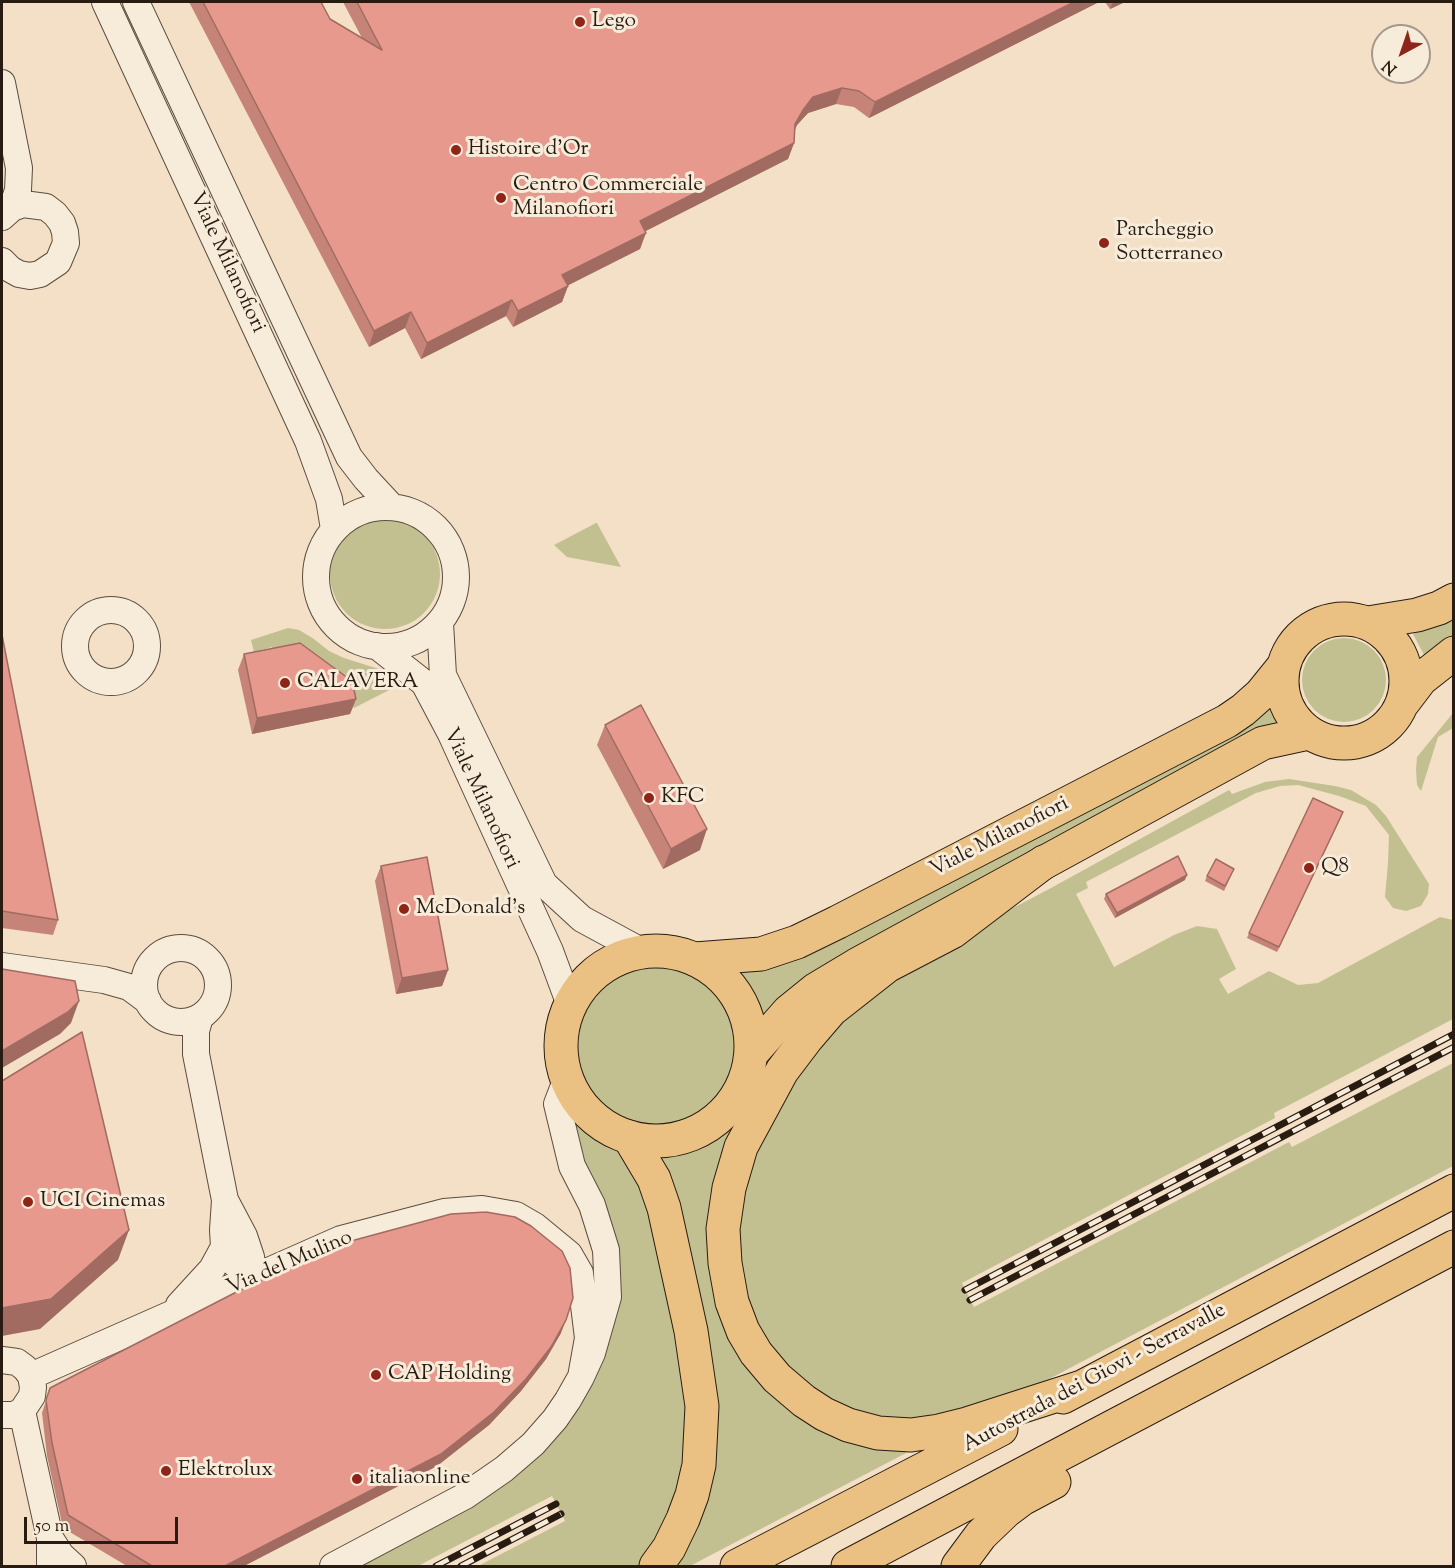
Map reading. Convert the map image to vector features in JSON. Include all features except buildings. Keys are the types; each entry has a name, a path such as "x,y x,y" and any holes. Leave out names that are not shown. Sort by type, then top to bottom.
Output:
{"main road":[{"path":"1454,600 1417,615 1368,623 1334,619 1314,626 1298,638 1287,654 1282,668 1282,693 1292,715 1308,733 1329,742 1351,744 1373,737 1390,723 1421,679 1454,653"},
{"path":"1368,623 1384,634 1397,648 1405,666 1406,685 1402,704"},
{"name":"Viale Milanofiori","path":"696,959 761,954 797,942 838,922 1227,721 1244,710 1282,668"},
{"name":"Viale Milanofiori","path":"751,1054 789,1011 814,990 1263,743 1308,733"},
{"path":"1044,862 952,932 887,966 831,1010 807,1038 782,1071 741,1147 729,1188 723,1229 725,1263 732,1302 742,1331 756,1353 777,1378 804,1401 824,1414 848,1425 878,1433 911,1435 939,1431 1082,1387"},
{"name":"Viale Milanofiori","path":"659,950 696,959 728,983 746,1015 751,1034 751,1054 744,1083 731,1105 714,1122 696,1133 659,1141 629,1137 604,1126 582,1105 567,1078 561,1042 570,1005 582,986 600,969 621,958 659,950"},
{"path":"629,1137 654,1179 664,1208 691,1331 702,1406 699,1465 692,1495 669,1548 656,1566"},
{"name":"Autostrada dei Giovi - Serravalle","path":"737,1566 1454,1191"},
{"path":"848,1566 1449,1249"},
{"path":"958,1566 981,1535 1022,1499 1231,1387 1285,1354 1382,1288 1449,1249"}],"street":[{"name":"Viale Milanofiori","path":"105,2 308,441 326,490 334,529"},
{"name":"Viale Milanofiori","path":"136,2 350,457 366,479 392,507"},
{"path":"2,83 19,168 18,190 7,212"},
{"path":"2,261 10,269 30,276 40,274 58,262 63,253 65,232 62,222 29,187 19,168"},
{"path":"7,212 23,204 46,207"},
{"name":"Viale Milanofiori","path":"392,507 410,510 426,519 439,531 448,544 454,561 456,583 453,600 440,623 422,638 400,646 377,646 354,639 334,624 324,610 318,594 316,577 318,559 324,543 334,529 351,516 371,508 392,507"},
{"name":"Viale Milanofiori","path":"440,623 443,675 544,884 582,919 642,952"},
{"name":"Viale Milanofiori","path":"377,646 424,683 451,734 550,951 570,1005"},
{"path":"104,980 129,976 163,953 180,948 199,953 214,969 218,990 209,1010 200,1017 191,1021 171,1020"},
{"path":"148,1001 144,980 153,961"},
{"path":"2,966 104,980 129,987 148,1001 162,1016 171,1020 186,1035 196,1054"},
{"path":"200,1017 196,1031 196,1054 225,1200 224,1247 234,1263 254,1277"},
{"path":"333,1566 465,1496 504,1469 533,1444 555,1419 581,1377 592,1353 608,1297 606,1250 592,1205 572,1166 558,1104 567,1078"},
{"path":"225,1200 244,1236 251,1257 254,1277"},
{"name":"Via del Mulino","path":"31,1376 341,1239 444,1212 482,1209 516,1215 535,1226 569,1254 580,1273 585,1303 588,1338 581,1377"},
{"path":"168,1316 194,1291 212,1269 224,1247"},
{"path":"2,1360 17,1362 31,1376 32,1396 12,1413 50,1538 61,1555 73,1566"},
{"path":"50,1538 50,1566"}],"shaded area":[{"path":"385,519 406,523 424,535 436,553 440,574 436,595 424,613 406,625 385,629 364,625 346,613 334,595 330,574 334,553 346,535 364,523"},
{"path":"596,523 621,567 567,557 554,545"},
{"path":"1453,613 1453,639 1424,655 1413,634"},
{"path":"288,628 299,630 329,651 344,658 382,670 399,685 354,708 347,697 278,662 272,647 254,652 251,640"},
{"path":"1344,638 1360,641 1374,650 1383,664 1386,680 1383,696 1374,710 1360,719 1344,722 1328,719 1314,710 1305,696 1302,680 1305,664 1314,650 1328,641"},
{"path":"1275,705 1282,722 1255,731 761,1029 758,1012 751,996 732,968 796,958 1252,724"},
{"path":"1453,713 1453,728 1438,737 1421,791 1417,785 1417,757"},
{"path":"1289,779 1351,790 1376,805 1386,816 1429,884 1428,894 1421,906 1406,911 1393,908 1385,897 1389,835 1366,806 1298,785 1280,786 1256,793 1086,882 1088,888 1076,894 1114,967 1174,935 1197,926 1217,929 1236,969 1219,979 1228,994 1269,971 1298,985 1318,983 1440,917 1453,920 1453,1019 1274,1113 1275,1118 962,1283 974,1307 1289,1142 1292,1147 1453,1063 1453,1166 1015,1397 894,1427 817,1399 760,1339 735,1261 749,1160 798,1065 897,969 1229,790 1232,794 1265,782"},
{"path":"657,968 672,969 687,974 701,981 713,991 723,1003 730,1017 735,1032 735,1062 730,1077 723,1091 713,1103 701,1113 687,1120 672,1125 657,1126 642,1125 627,1120 613,1113 601,1103 591,1091 584,1077 579,1062 578,1047 579,1032 584,1017 591,1003 601,991 613,981 627,974 642,969"},
{"path":"793,1021 722,1171 752,1362 907,1444 908,1452 690,1566 676,1566 703,1487 651,1157 668,1157 683,1152 723,1131 738,1117 750,1097 768,1054"},
{"path":"567,1103 597,1135 621,1149 650,1202 694,1415 679,1499 640,1566 478,1566 565,1521 552,1496 418,1566 357,1566 476,1504 525,1467 609,1329"}],"railway":[{"path":"965,1290 1454,1034"},
{"path":"970,1300 1454,1047"},
{"path":"436,1566 556,1504"},
{"path":"461,1566 561,1514"}],"place":[{"name":"Lego","path":"580,22"},
{"name":"Histoire d'Or","path":"456,150"},
{"name":"Centro Commerciale Milanofiori","path":"501,198"},
{"name":"Parcheggio Sotterraneo","path":"1104,243"},
{"name":"CALAVERA","path":"285,683"},
{"name":"KFC","path":"649,798"},
{"name":"Q8","path":"1309,868"},
{"name":"McDonald's","path":"404,909"},
{"name":"UCI Cinemas","path":"28,1202"},
{"name":"CAP Holding","path":"376,1375"},
{"name":"Elektrolux","path":"166,1471"},
{"name":"italiaonline","path":"357,1479"}]}
